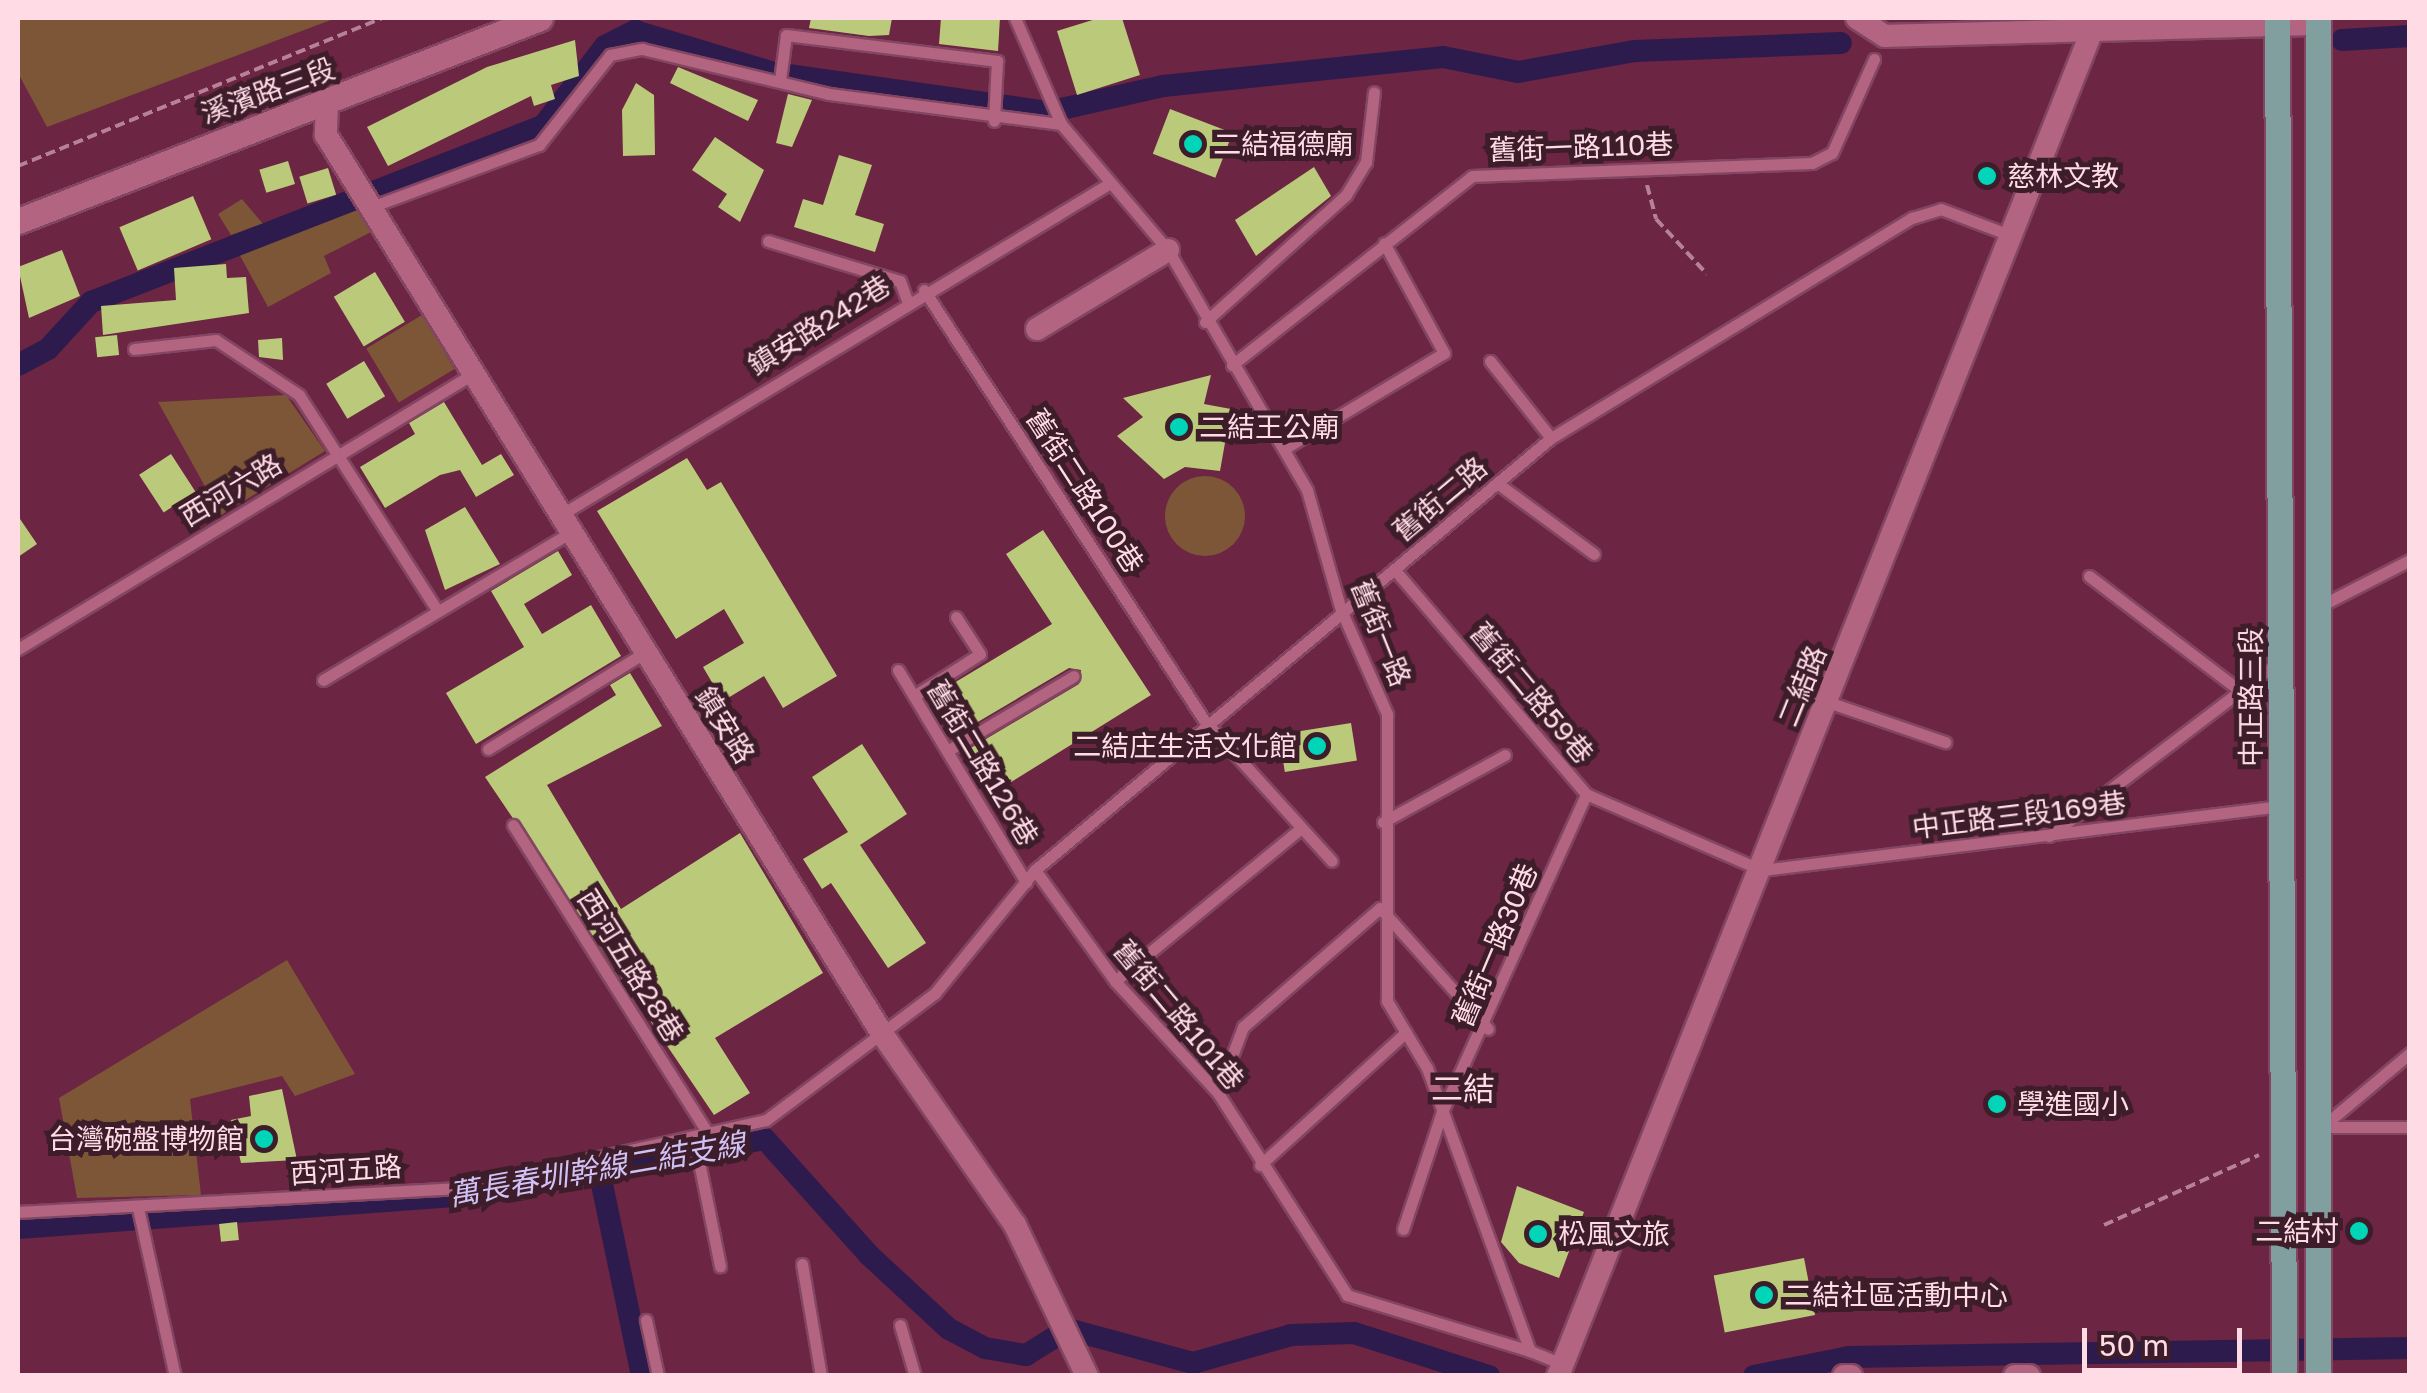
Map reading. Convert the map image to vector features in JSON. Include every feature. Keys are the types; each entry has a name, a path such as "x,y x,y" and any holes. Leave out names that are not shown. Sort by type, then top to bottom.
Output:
{"main road":[{"name":"中正路三段","path":"2277,21 2284,1376"},
{"path":"2318,21 2322,1127 2318,1376"},
{"path":"2283,913 2321,911"}],"street":[{"name":"溪濱路三段","path":"18,220 540,18"},
{"path":"1857,18 1885,36 2095,24 2318,21"},
{"name":"二結路","path":"1560,1370 1762,870 2095,24"},
{"path":"1874,59 1885,36"},
{"name":"鎮安路","path":"327,102 326,134 354,182 884,1034 1015,1226 1084,1368"},
{"path":"1037,330 1168,250"},
{"path":"2015,1376 2029,1376"}],"lane":[{"name":"舊街一路","path":"1015,18 1061,124 1107,185 1168,250 1205,322 1287,447 1340,610 1387,714 1380,908 1387,1001 1406,1032 1442,1112 1530,1352"},
{"path":"780,80 786,35 997,61 994,121"},
{"path":"372,206 539,145 610,55 642,48 780,80 994,121 1061,124"},
{"name":"舊街一路110巷","path":"1232,365 1472,176 1812,163 1832,152 1874,59"},
{"path":"1205,322 1346,195 1366,162 1374,92"},
{"name":"鎮安路242巷","path":"323,680 907,300 1107,185"},
{"name":"舊街二路","path":"884,1034 935,993 1035,870 1204,720 1552,438 1912,218 1941,209 2012,236"},
{"path":"768,241 900,281 907,300"},
{"path":"1287,447 1444,353 1384,243"},
{"name":"舊街二路100巷","path":"924,290 1204,720 1332,861"},
{"path":"134,349 216,340 299,394 436,608"},
{"path":"1490,361 1552,438"},
{"name":"西河六路","path":"18,649 472,375"},
{"path":"1498,483 1594,554"},
{"path":"2320,606 2410,560"},
{"name":"舊街二路59巷","path":"1394,569 1586,794 1762,870"},
{"path":"2089,576 2238,690"},
{"path":"914,696 980,654 956,617"},
{"path":"488,749 644,653"},
{"path":"2046,838 2280,661"},
{"name":"舊街二路126巷","path":"898,670 1026,882"},
{"path":"947,751 1074,676"},
{"path":"1828,702 1945,742"},
{"path":"1383,822 1505,755"},
{"name":"舊街一路30巷","path":"1403,1229 1442,1112 1488,1029 1586,794"},
{"name":"中正路三段169巷","path":"1762,870 2282,806"},
{"name":"西河五路28巷","path":"512,824 708,1134"},
{"path":"1115,981 1301,828"},
{"name":"舊街二路101巷","path":"1035,870 1115,981 1218,1093 1260,1165 1347,1296 1530,1352"},
{"path":"1218,1093 1243,1026 1380,908 1488,1029"},
{"path":"1260,1165 1406,1032"},
{"name":"西河五路","path":"18,1212 138,1211 459,1188 766,1120 884,1034"},
{"path":"2322,1127 2410,1053"},
{"path":"2322,1127 2410,1127"},
{"path":"694,1137 720,1266"},
{"path":"138,1211 175,1376"},
{"path":"802,1264 821,1376"},
{"path":"646,1320 658,1376"},
{"path":"900,1325 916,1376"},
{"path":"1530,1352 1560,1370"}],"path":[{"path":"18,166 383,18"},
{"path":"1643,170 1656,220 1707,274"},
{"path":"2104,1225 2283,1144"}],"shaded area":[{"path":"18,18 336,18 47,127 18,73"},
{"path":"242,199 263,224 231,235 218,214"},
{"path":"358,203 377,229 324,256 331,273 268,307 238,252"},
{"path":"422,315 454,369 399,402 366,348"},
{"path":"286,395 325,451 221,515 158,402"},
{"path":"1205,476 1220,479 1233,488 1242,501 1242,531 1233,544 1220,553 1205,556 1190,553 1177,544 1168,531 1165,516 1168,501 1177,488 1190,479"},
{"path":"287,960 355,1074 295,1096 282,1076 190,1099 201,1195 77,1198 59,1098"}],"building":[{"path":"811,18 892,18 889,35 869,36 809,28"},
{"path":"941,18 1000,18 998,51 939,44"},
{"path":"1099,18 1122,18 1140,75 1077,95 1057,31"},
{"path":"575,40 579,76 551,85 555,99 534,106 531,96 388,166 367,127 487,67"},
{"path":"678,67 758,100 748,121 670,83"},
{"path":"636,83 654,95 655,155 623,156 622,110"},
{"path":"788,94 812,100 792,147 776,143"},
{"name":"二結福德廟","path":"1170,109 1233,133 1215,178 1153,154"},
{"path":"715,137 764,170 740,222 718,207 727,194 692,170"},
{"path":"839,155 872,165 855,215 884,224 875,252 794,227 803,199 823,205"},
{"path":"288,161 295,184 266,193 259,170"},
{"path":"1314,167 1331,196 1256,256 1235,220"},
{"path":"328,168 336,195 307,204 299,177"},
{"path":"193,196 211,239 138,271 119,227"},
{"path":"62,250 80,296 29,318 18,267"},
{"path":"226,264 227,278 246,277 249,313 103,335 101,306 176,300 174,268"},
{"path":"375,272 405,322 364,346 334,297"},
{"path":"117,335 119,355 97,357 95,337"},
{"path":"282,338 283,360 259,357 258,340"},
{"path":"364,361 385,396 347,419 326,384"},
{"name":"二結王公廟","path":"1211,375 1204,404 1231,409 1220,471 1185,467 1164,479 1117,436 1143,417 1123,398"},
{"path":"444,402 482,465 501,454 514,475 476,497 460,470 440,475 385,508 360,467 415,434 409,423"},
{"path":"171,454 196,492 164,512 139,475"},
{"path":"687,458 707,490 721,482 837,676 783,708 764,676 723,701 703,667 744,643 724,609 676,639 597,511"},
{"path":"465,507 500,564 445,590 425,530"},
{"path":"18,516 37,544 18,557"},
{"path":"1043,530 1151,695 992,794 964,752 1079,684 1081,670 1069,668 954,736 929,698 1052,624 1006,554"},
{"path":"558,551 572,575 524,604 542,634 591,605 621,656 476,744 446,693 524,647 491,591"},
{"path":"630,673 662,726 547,785 621,909 740,833 823,973 715,1038 750,1093 714,1115 485,777 616,695 610,685"},
{"name":"二結庄生活文化館","path":"1351,723 1357,761 1285,772 1279,734"},
{"path":"862,744 907,814 860,845 926,943 888,968 831,883 822,889 803,859 848,832 812,777"},
{"name":"台灣碗盤博物館","path":"282,1089 297,1160 241,1163 231,1120 251,1116 249,1096"},
{"name":"松風文旅","path":"1517,1186 1584,1212 1559,1278 1519,1263 1501,1242"},
{"path":"237,1222 239,1240 221,1242 219,1224"},
{"name":"二結社區活動中心","path":"1804,1258 1815,1315 1725,1332 1714,1276"}],"waterway":[{"path":"18,365 48,349 91,302 543,126 605,46 635,31 774,73 1048,112 1163,86 1443,57 1518,72 1635,51 1841,43"},
{"path":"2342,40 2410,36"},
{"name":"萬長春圳幹線二結支線","path":"18,1228 471,1195 765,1139 869,1255 949,1329 985,1348 1026,1355 1068,1329 1193,1363 1291,1335 1354,1333 1489,1376"},
{"path":"599,1170 642,1376"},
{"name":"萬長春圳幹線二結支線","path":"1754,1376 1849,1357 2410,1348"}],"place":[{"name":"二結福德廟","path":"1193,144"},
{"name":"慈林文教","path":"1987,176"},
{"name":"二結王公廟","path":"1179,427"},
{"name":"二結庄生活文化館","path":"1317,746"},
{"name":"學進國小","path":"1997,1104"},
{"name":"台灣碗盤博物館","path":"264,1139"},
{"name":"二結村","path":"2359,1231"},
{"name":"松風文旅","path":"1538,1234"},
{"name":"二結社區活動中心","path":"1764,1295"}],"district":[{"name":"二結","path":"1463,1088"}]}
